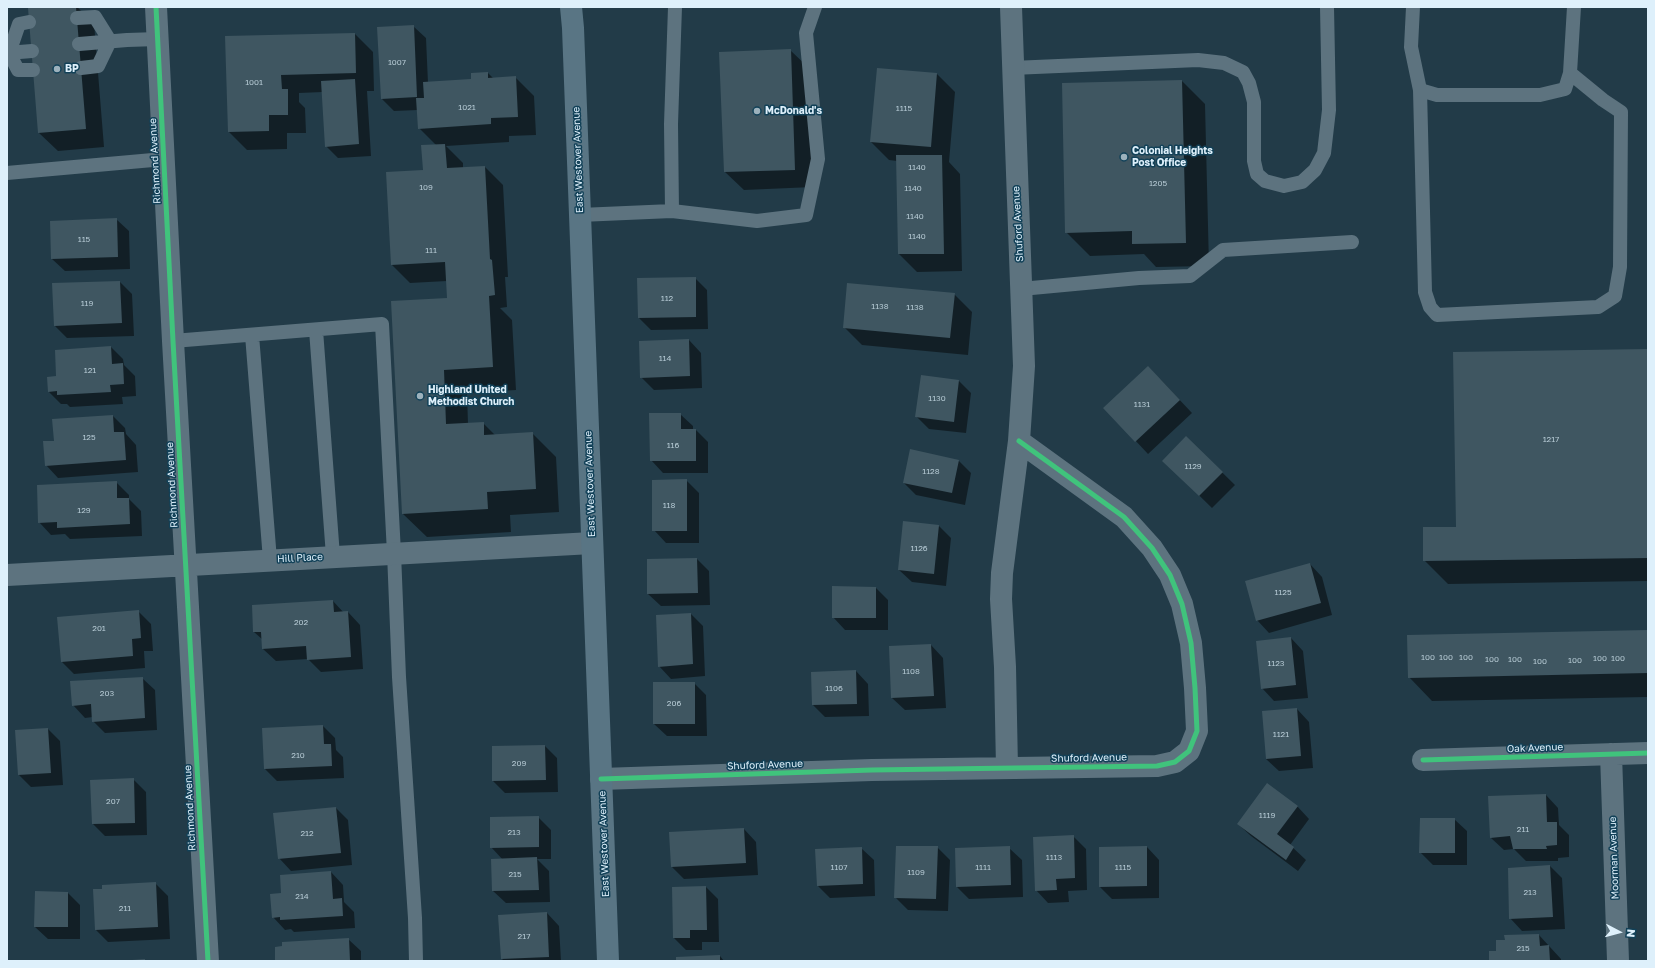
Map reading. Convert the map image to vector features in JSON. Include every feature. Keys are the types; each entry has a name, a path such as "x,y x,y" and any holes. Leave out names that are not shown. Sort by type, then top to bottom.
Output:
{"main road":[{"name":"East Westover Avenue","path":"571,7 608,961"}],"street":[{"name":"Richmond Avenue","path":"156,7 185,565 208,961"},
{"name":"Shuford Avenue","path":"1007,768 1005,667 1001,600 1002,573 1019,441 1024,366 1012,68 1011,7"},
{"name":"Shuford Avenue","path":"601,779 864,770 1157,766 1175,762 1189,751 1197,731 1191,643 1182,604 1170,575 1152,548 1124,517 1019,441"},
{"name":"Hill Place","path":"7,575 592,543"},
{"name":"Oak Avenue","path":"1423,760 1648,753"},
{"name":"Moorman Avenue","path":"1610,754 1618,961"}],"lane":[{"path":"672,211 671,124 675,7"},
{"path":"580,215 672,211 757,221 806,215 818,159 806,32 815,7"},
{"path":"1012,68 1198,60 1224,63 1243,72 1249,83 1254,102 1254,161 1257,174 1265,180 1284,186 1302,182 1315,170 1324,153 1329,110 1327,7"},
{"path":"1413,7 1411,48 1420,90 1425,292 1430,307 1437,315 1598,306 1615,296 1620,267 1621,112 1603,100 1570,73"},
{"path":"1420,90 1437,94 1540,95 1565,89 1570,73 1574,7"},
{"path":"77,18 95,17 110,41"},
{"path":"8,53 19,24 29,22"},
{"path":"79,44 158,39"},
{"path":"81,68 98,66 110,41"},
{"path":"8,53 32,51"},
{"path":"8,53 18,70 33,70"},
{"path":"7,173 164,158"},
{"path":"1021,289 1139,278 1190,276 1222,250 1352,242"},
{"path":"173,341 382,324 399,677 415,918 416,961"},
{"path":"316,330 333,556"},
{"path":"252,335 270,560"}],"building":[{"name":"BP","path":"76,7 86,129 38,133 28,8"},
{"path":"414,25 417,97 381,99 377,27"},
{"path":"355,33 356,73 281,75 282,89 288,89 288,115 269,115 269,131 228,132 225,36"},
{"name":"McDonald's","path":"791,49 795,170 724,172 719,52"},
{"path":"877,68 937,73 931,147 870,142"},
{"path":"488,72 488,78 516,76 518,117 491,118 491,124 418,129 416,98 424,98 423,82 471,79 471,73"},
{"path":"355,79 359,144 325,147 321,81"},
{"name":"Colonial Heights Post Office","path":"1182,80 1186,243 1132,244 1132,231 1065,233 1062,83"},
{"name":"Highland United Methodist Church","path":"445,144 447,168 485,166 490,259 492,260 495,295 489,296 493,367 444,370 446,424 484,422 484,435 533,432 536,489 487,492 488,509 402,514 391,301 447,298 445,262 391,265 386,172 423,170 421,145"},
{"path":"896,155 942,155 944,254 898,254"},
{"path":"117,218 118,257 51,259 50,221"},
{"path":"696,277 696,317 638,318 637,278"},
{"path":"120,281 122,323 54,326 52,283"},
{"path":"847,283 955,293 950,338 843,328"},
{"path":"689,339 690,376 640,378 639,341"},
{"path":"111,346 112,364 123,363 124,384 110,385 111,392 57,395 57,391 48,392 47,377 56,376 55,350"},
{"path":"1648,349 1648,558 1423,561 1423,527 1456,527 1453,352"},
{"path":"1148,366 1180,400 1135,442 1103,408"},
{"path":"921,375 959,380 954,422 915,417"},
{"path":"649,413 681,413 681,429 696,429 696,461 650,461"},
{"path":"113,415 114,432 124,432 126,460 45,466 43,441 54,441 52,419"},
{"path":"1186,436 1223,472 1199,496 1162,461"},
{"path":"910,449 959,460 952,493 903,483"},
{"path":"687,479 687,531 652,531 652,480"},
{"path":"117,481 117,498 129,498 130,524 57,528 57,522 38,523 37,485"},
{"path":"903,521 939,525 934,574 898,570"},
{"path":"697,558 698,593 647,594 647,559"},
{"path":"1310,563 1321,603 1256,621 1245,581"},
{"path":"832,586 876,587 876,618 832,618"},
{"path":"333,600 334,612 348,611 351,657 307,660 306,646 262,649 261,632 253,632 252,605"},
{"path":"139,610 141,638 132,639 133,656 61,662 57,617"},
{"path":"691,613 693,664 658,667 656,615"},
{"path":"1648,630 1648,673 1408,678 1407,635"},
{"path":"1291,637 1296,685 1261,689 1256,641"},
{"path":"931,644 934,696 891,698 889,646"},
{"path":"856,670 857,704 812,705 811,672"},
{"path":"143,677 145,718 92,722 91,704 72,706 70,681"},
{"path":"653,682 695,682 695,724 653,724"},
{"path":"1297,708 1301,756 1266,759 1262,711"},
{"path":"323,725 324,744 331,744 332,766 264,769 262,728"},
{"path":"48,728 51,773 18,775 15,730"},
{"path":"545,745 546,780 492,781 492,746"},
{"path":"134,778 135,823 92,824 90,780"},
{"path":"1267,783 1298,806 1277,834 1294,847 1286,860 1237,824"},
{"path":"1546,794 1547,822 1557,822 1557,845 1546,846 1547,849 1513,849 1510,836 1490,838 1488,796"},
{"path":"336,807 341,853 278,859 273,813"},
{"path":"539,816 539,847 490,848 490,817"},
{"path":"1420,818 1455,818 1455,853 1419,853"},
{"path":"744,828 746,863 671,867 669,832"},
{"path":"1074,835 1075,878 1056,879 1057,890 1035,891 1033,837"},
{"path":"896,846 938,846 936,899 894,898"},
{"path":"1010,846 1011,885 956,887 955,848"},
{"path":"1147,846 1147,886 1099,887 1099,847"},
{"path":"862,847 863,884 817,886 815,849"},
{"path":"537,857 539,890 492,891 491,859"},
{"path":"1550,865 1553,917 1509,919 1508,868"},
{"path":"331,871 333,899 342,898 343,916 280,920 280,917 272,918 270,894 281,893 280,875"},
{"path":"156,882 158,927 95,930 93,889 102,889 102,885"},
{"path":"706,886 707,930 690,930 690,938 673,938 672,887"},
{"path":"35,891 68,892 68,927 34,927"},
{"path":"547,912 549,957 501,959 498,915"},
{"path":"1539,934 1540,946 1549,945 1550,961 1489,961 1489,951 1496,951 1496,940 1505,940 1504,935"},
{"path":"349,938 350,961 275,961 275,947 282,946 282,942"},
{"path":"720,955 720,961 676,961 676,957"},
{"path":"145,959 145,961 132,961 132,960"}],"cycle path":[{"path":"156,7 173,341 208,961"},
{"path":"601,779 872,770 1157,766 1175,762 1189,751 1197,731 1191,643 1182,604 1170,575 1152,548 1124,517 1019,441"},
{"path":"1423,760 1648,753"}],"place":[{"name":"BP","path":"57,69"},
{"name":"McDonald's","path":"757,111"},
{"name":"Colonial Heights Post Office","path":"1124,157"},
{"name":"Highland United Methodist Church","path":"420,396"}]}
